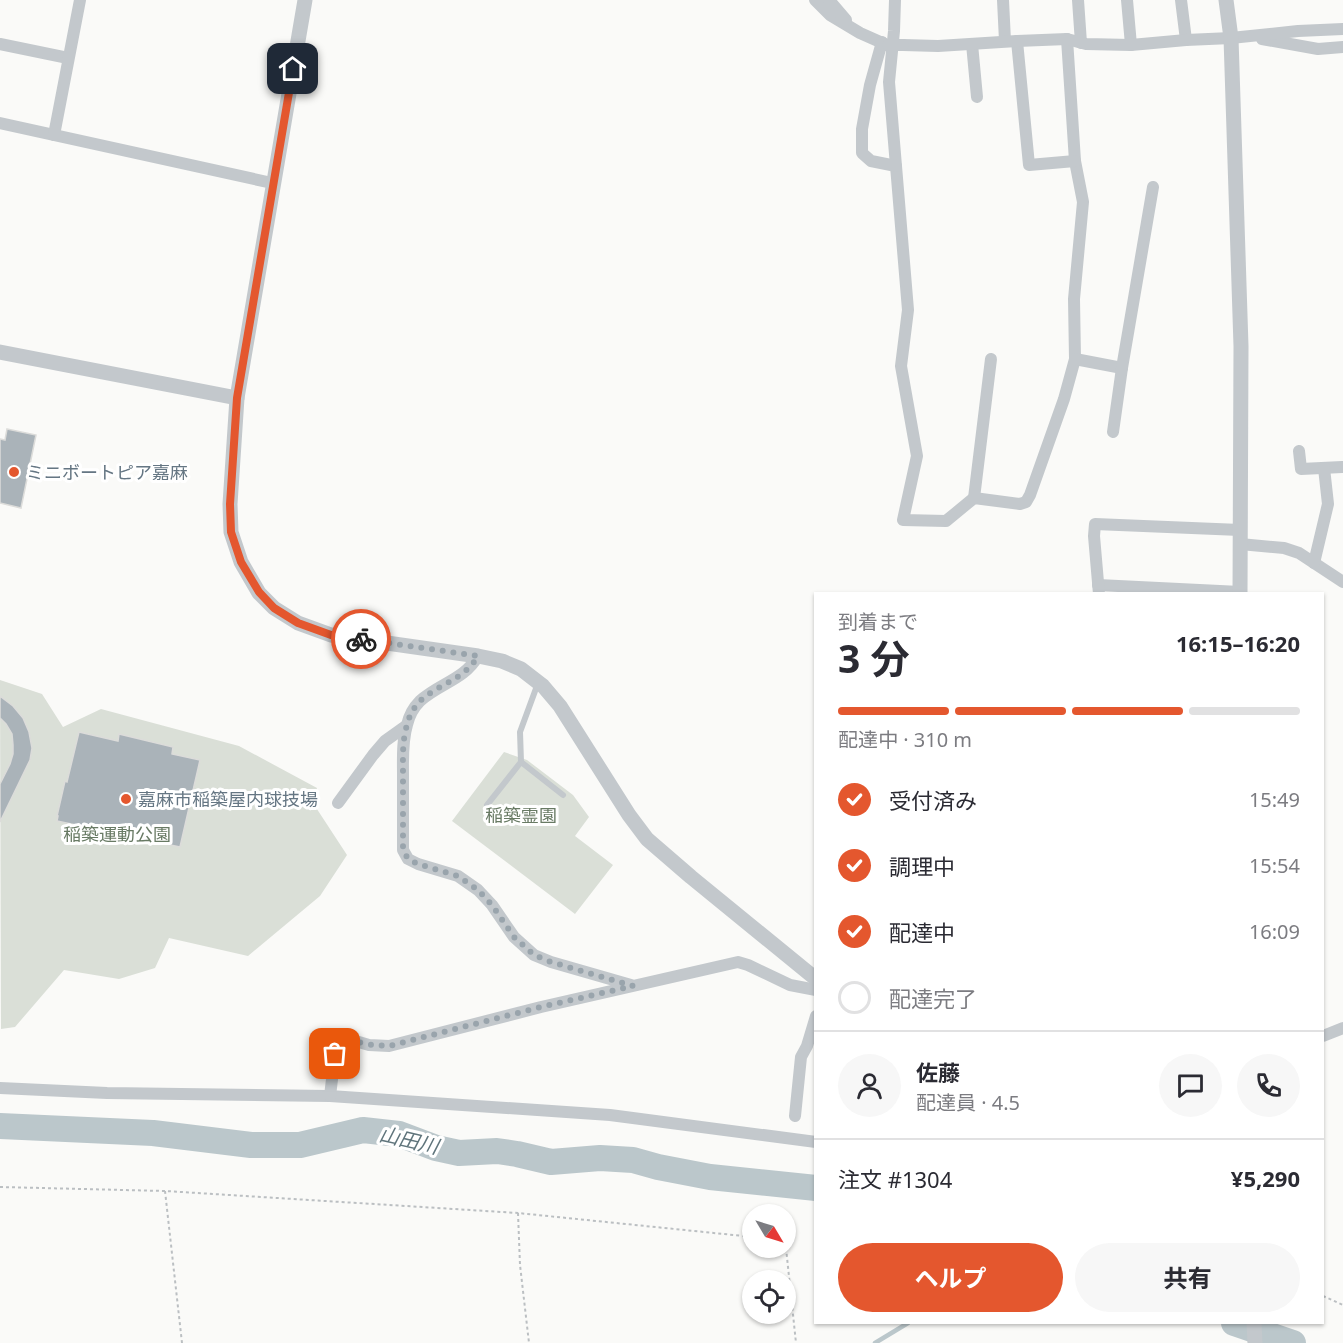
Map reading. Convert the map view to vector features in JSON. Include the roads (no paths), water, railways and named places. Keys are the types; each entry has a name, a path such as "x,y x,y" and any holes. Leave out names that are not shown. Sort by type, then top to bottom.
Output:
{"street":[{"path":"54,135 80,0"},
{"path":"305,0 237,398 230,504 231,532 241,562 259,592 274,608 298,623 331,635 478,656 502,661 521,669 539,683 560,706 628,815 647,839 814,977"},
{"path":"815,0 830,15 853,28 885,44 903,45 938,46 1067,39 1086,44 1131,45 1343,29"},
{"path":"829,0 853,28"},
{"path":"895,0 889,82 908,310 901,366 916,456 903,520 946,521 974,498 991,359"},
{"path":"1003,0 1029,165 1075,161"},
{"path":"1078,0 1081,43"},
{"path":"1127,0 1131,45"},
{"path":"1181,0 1186,40"},
{"path":"1226,0 1231,38 1241,346 1240,592"},
{"path":"1249,36 1318,49 1343,47"},
{"path":"974,498 1020,504 1026,502 1064,399 1075,359 1074,299 1083,202 1075,161 1067,39"},
{"path":"0,44 68,58"},
{"path":"885,44 870,85 862,129 862,153 871,161 896,166"},
{"path":"972,44 978,97"},
{"path":"0,123 272,183"},
{"path":"1113,432 1153,186"},
{"path":"0,352 237,398"},
{"path":"1075,359 1122,368"},
{"path":"1299,451 1301,469 1342,467"},
{"path":"1314,563 1328,504 1324,468"},
{"path":"1193,592 1099,590 1095,524 1240,537 1299,553 1343,582"},
{"path":"478,656 472,666 458,678 430,693 411,713 406,726 404,746 403,850 408,859 458,876 478,890 492,905 514,937 534,955 633,986"},
{"path":"338,802 373,755 386,741 406,726"},
{"path":"330,1096 335,1054 338,1046 344,1041 352,1040 369,1045 389,1046 541,1007 738,962 790,985 814,990"},
{"path":"795,1116 801,1057 814,1023"},
{"path":"1324,1036 1343,1028"},
{"path":"0,1088 108,1093 330,1096 610,1115 814,1142"},
{"path":"1254,1324 1255,1343"}],"lane":[{"path":"487,805 521,762 520,732 539,683"},
{"path":"521,762 563,795"}],"waterway":[{"name":"山田川","path":"0,1126 153,1133 251,1145 300,1145 363,1130 399,1134 436,1148 459,1153 497,1151 551,1162 600,1158 633,1160 710,1177 814,1188"},
{"path":"875,1343 906,1324"},
{"name":"山田川","path":"1237,1324 1293,1343"}],"place":[{"name":"ミニボートピア嘉麻","path":"14,472"},
{"name":"嘉麻市稲築屋内球技場","path":"126,799"}],"park label":[{"name":"稲築霊園","path":"521,815"},
{"name":"稲築運動公園","path":"117,834"}]}
